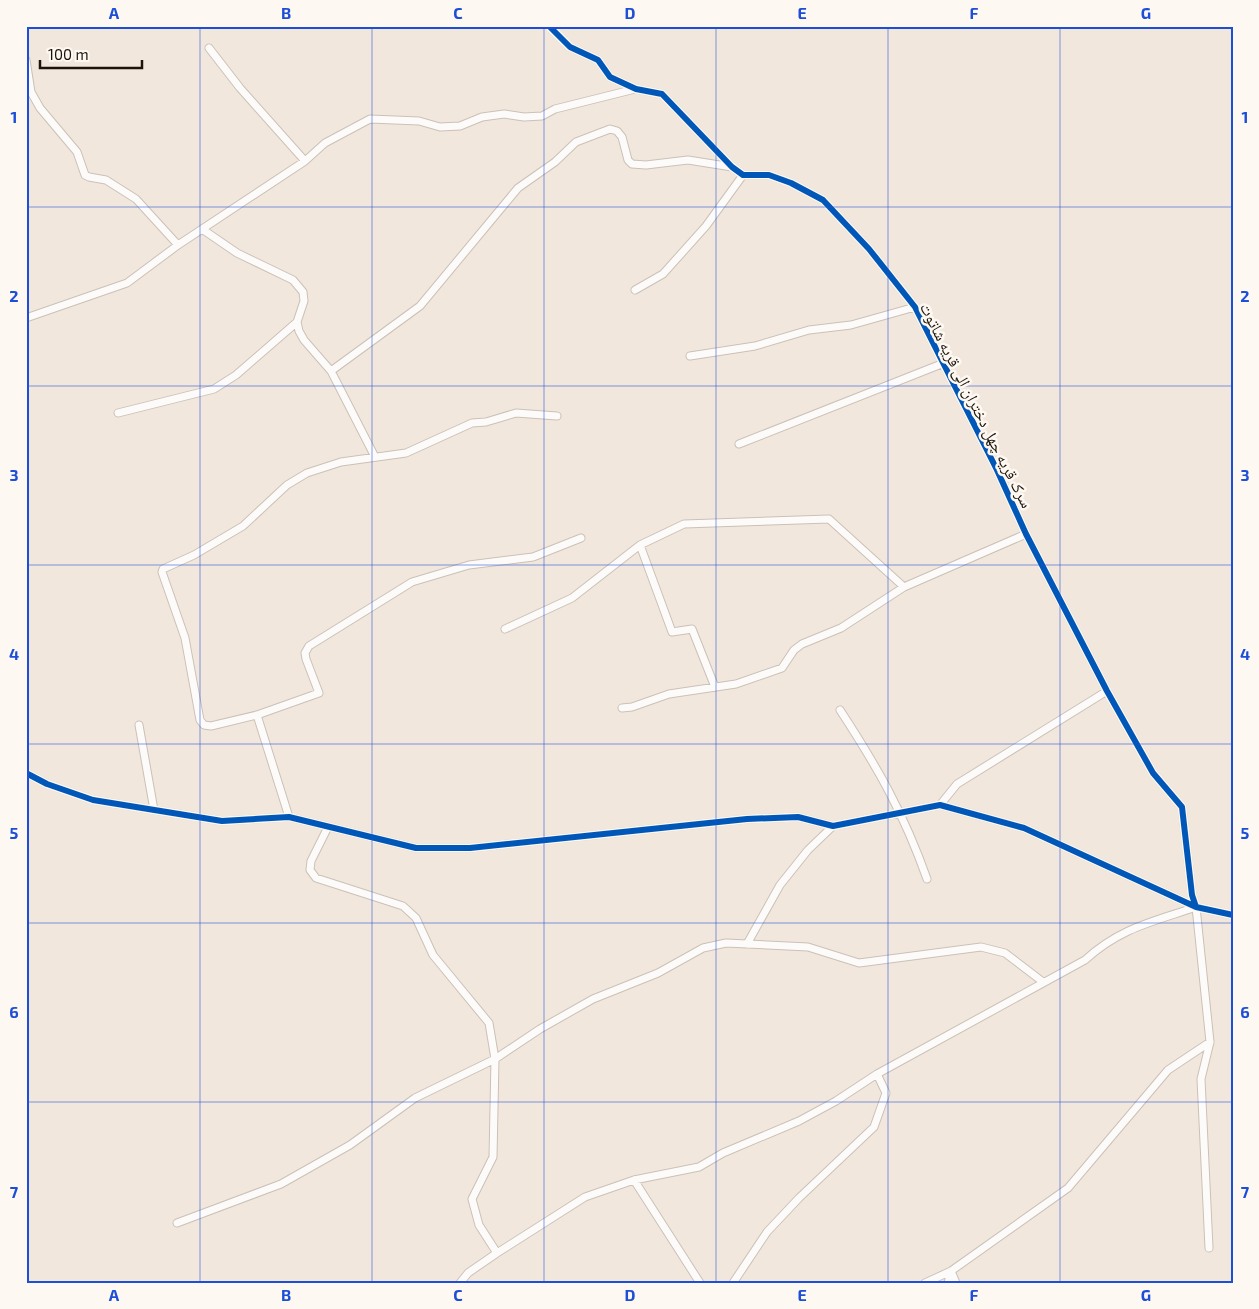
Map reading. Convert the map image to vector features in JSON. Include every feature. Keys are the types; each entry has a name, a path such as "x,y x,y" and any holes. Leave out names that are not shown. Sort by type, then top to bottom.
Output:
{"street":[{"path":"549,26 570,47 598,60 610,78 636,89 662,94 732,167 743,175 706,226 662,274 636,290"},
{"path":"209,48 240,88 305,161"},
{"path":"26,60 31,92 40,108 77,152 85,175 106,180 136,199 178,245"},
{"path":"26,318 127,283 178,245 305,161 325,143 370,119 419,121 440,127 460,126 489,116 504,114 524,117 542,116 555,109 636,89"},
{"path":"331,371 420,306 518,188 555,162 576,142 610,129 617,131 622,137 628,160 632,164 646,165 688,160 732,167"},
{"name":"سرک قریه چهل دختران الی قریه شاتوت","path":"743,175 769,175 791,183 823,200 869,249 915,307 1026,534 1107,691 1153,773 1182,807 1192,895 1196,907 1210,1042 1201,1079 1209,1248"},
{"path":"118,413 214,389 236,375 297,322 304,301 303,292 293,280 237,252 202,229"},
{"path":"690,356 755,346 809,330 851,325 915,307"},
{"path":"297,322 304,340 331,371 375,457"},
{"path":"739,444 944,363"},
{"path":"557,416 516,414 486,422 472,423 406,453 342,462 307,473 286,485 243,526 194,555 163,568 162,572 185,638 200,720 204,725 211,726 257,715 320,693 306,659 305,653 309,646 412,582 469,565 533,557 580,538"},
{"path":"505,628 572,598 640,545 684,524 828,518 904,586"},
{"path":"622,708 632,707 669,694 736,684 782,668 794,650 802,644 841,628 904,586 1026,534"},
{"path":"640,545 672,630 674,633 689,629 694,631 715,687"},
{"path":"940,806 957,784 1107,691"},
{"path":"840,710 878,768 902,813 927,879"},
{"path":"257,715 289,817"},
{"path":"139,725 154,810"},
{"path":"26,773 47,784 93,800 222,821 289,817 416,848 480,847 747,819 798,817 833,826 940,806 1024,828 1196,907 1233,915"},
{"path":"747,944 780,885 808,850 833,826"},
{"path":"328,827 311,861 310,870 316,878 403,906 416,918 432,955 489,1023 495,1059 493,1157 472,1199 479,1225 497,1253"},
{"path":"460,1283 468,1273 497,1253 585,1197 634,1180 699,1167 723,1152 814,1113 878,1074 1085,960 1103,944 1120,934 1196,907"},
{"path":"176,1223 281,1184 350,1145 415,1098 495,1059 540,1029 593,999 658,973 703,948 726,943 808,947 859,963 981,947 1005,953 1044,982"},
{"path":"925,1283 951,1271 1068,1188 1168,1070 1210,1042"},
{"path":"732,1283 767,1232 799,1198 874,1128 886,1093 878,1074"},
{"path":"634,1180 700,1283"},
{"path":"948,1283 951,1271"},
{"path":"951,1271 956,1283"}],"cycle path":[{"path":"549,26 570,47 598,60 610,77 636,89 662,94 732,167 743,175 769,175 791,183 823,200 869,249 915,307 997,470 1026,534 1107,691 1153,773 1182,807 1192,895 1196,907 1233,915"},
{"path":"26,773 47,784 93,800 222,821 289,817 416,848 470,848 747,819 798,817 833,826 940,805 1024,828 1196,907"}]}
